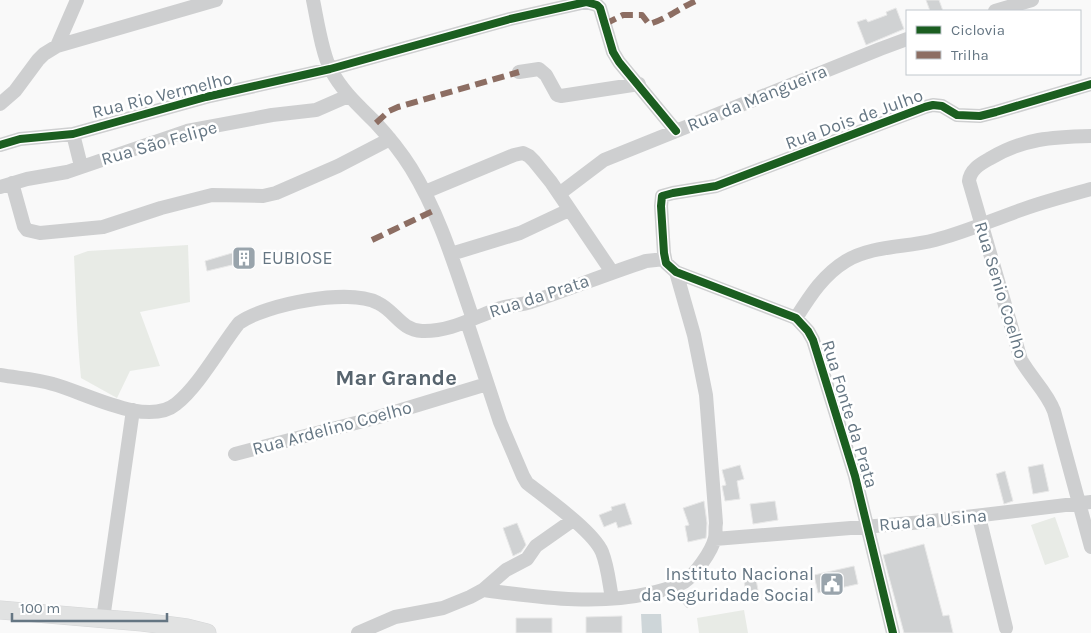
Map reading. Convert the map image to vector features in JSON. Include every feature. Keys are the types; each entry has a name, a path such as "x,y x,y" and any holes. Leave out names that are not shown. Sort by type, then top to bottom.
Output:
{"main road":[{"path":"0,610 103,618 187,628 207,633"}],"street":[{"path":"57,46 77,0"},
{"path":"0,104 15,91 38,60 57,46 216,0"},
{"path":"313,0 330,69 348,96 390,139 409,165 425,192 445,235 487,384 500,422 523,476 527,483 574,520 601,551 612,598"},
{"path":"998,10 1032,0"},
{"name":"Rua Rio Vermelho","path":"0,145 20,139 73,134 206,97 330,69 510,19 581,2 597,4 602,13 613,52 639,84"},
{"name":"Rua da Mangueira","path":"559,194 604,160 870,52 906,39"},
{"path":"519,72 539,69 546,75 557,95 561,96 639,84 676,131"},
{"path":"1091,84 1091,95"},
{"name":"Rua Dois de Julho","path":"665,260 662,196 716,186 925,107 933,105 942,106 957,115 980,116 1091,84"},
{"name":"Rua São Felipe","path":"6,185 66,172 187,131 316,110 348,96"},
{"path":"73,134 81,166"},
{"name":"Rua Senio Coelho","path":"1091,136 1058,137 1017,144 984,162 969,175 981,226 1021,360 1050,401 1085,503 1091,547"},
{"path":"6,185 27,230 40,233 93,228 111,225 201,197 219,195 257,197 270,195 338,166 390,139"},
{"path":"425,192 523,153 534,161 559,194 612,272 646,261 665,260 676,272 796,318 822,280 848,260 866,252 934,241 981,226 1044,202 1091,190"},
{"path":"451,254 520,233 569,210"},
{"name":"Rua da Prata","path":"0,375 50,383 117,407 132,410 161,411 176,404 194,385 239,323 249,316 269,309 325,298 369,300 378,303 410,329 420,331 444,330 503,307 529,302 612,272"},
{"path":"483,590 570,599 612,598 672,588 686,581 698,569 715,538 714,489 706,395 694,335 676,272"},
{"name":"Rua Fonte da Prata","path":"796,318 808,331 813,340 855,476 893,633"},
{"name":"Rua Ardelino Coelho","path":"235,454 375,418 487,384"},
{"path":"103,618 132,410"},
{"name":"Rua da Usina","path":"715,538 979,517 1085,503"},
{"path":"979,517 1006,628"},
{"path":"358,633 405,614 456,604 483,590 506,570 527,558 540,542 574,520"}],"shaded area":[{"path":"188,245 190,302 140,312 160,366 130,371 117,398 81,378 74,256 88,251"},
{"path":"1055,517 1069,557 1045,565 1031,525"},
{"path":"744,610 748,633 699,633 697,618"},
{"path":"641,614 661,614 662,633 642,633"}],"building":[{"path":"926,0 939,0 943,10 930,10"},
{"path":"896,8 904,29 866,45 857,22 866,19 868,22 887,15 886,12"},
{"path":"249,248 254,264 238,268 236,264 207,271 205,261"},
{"path":"1043,464 1049,491 1033,494 1028,467"},
{"path":"740,465 744,479 737,481 740,499 725,501 722,486 726,485 722,470"},
{"path":"1005,471 1013,501 1004,504 996,474"},
{"path":"704,501 707,523 706,538 688,542 685,526 689,525 683,508"},
{"path":"775,501 778,520 753,524 750,504"},
{"path":"625,503 632,524 618,528 616,522 604,527 599,515 612,510 611,507"},
{"path":"517,523 526,545 521,552 513,556 503,528"},
{"path":"924,544 943,616 949,615 953,633 904,633 883,555"},
{"path":"854,566 858,584 818,593 814,575"},
{"path":"756,579 759,596 747,598 744,581"},
{"path":"695,589 701,596 687,608 681,601"},
{"path":"622,616 622,633 586,633 586,617"},
{"path":"516,618 552,618 552,633 516,633"}],"marked path":[{"path":"605,24 623,15 642,15 649,24 698,0"},
{"path":"376,123 389,111 398,107 519,72"},
{"path":"372,240 433,211"}],"cycle path":[{"path":"0,145 20,139 73,134 206,97 330,69 510,19 586,2 597,5 600,8 613,52 619,62 676,131"},
{"path":"893,633 855,476 813,340 808,331 796,318 676,272 666,263 661,206 662,196 716,186 925,107 933,105 942,106 957,115 980,116 1091,84"}],"place":[{"name":"EUBIOSE","path":"244,258"},
{"name":"Instituto Nacional da Seguridade Social","path":"832,584"}],"district":[{"name":"Mar Grande","path":"396,377"}]}
